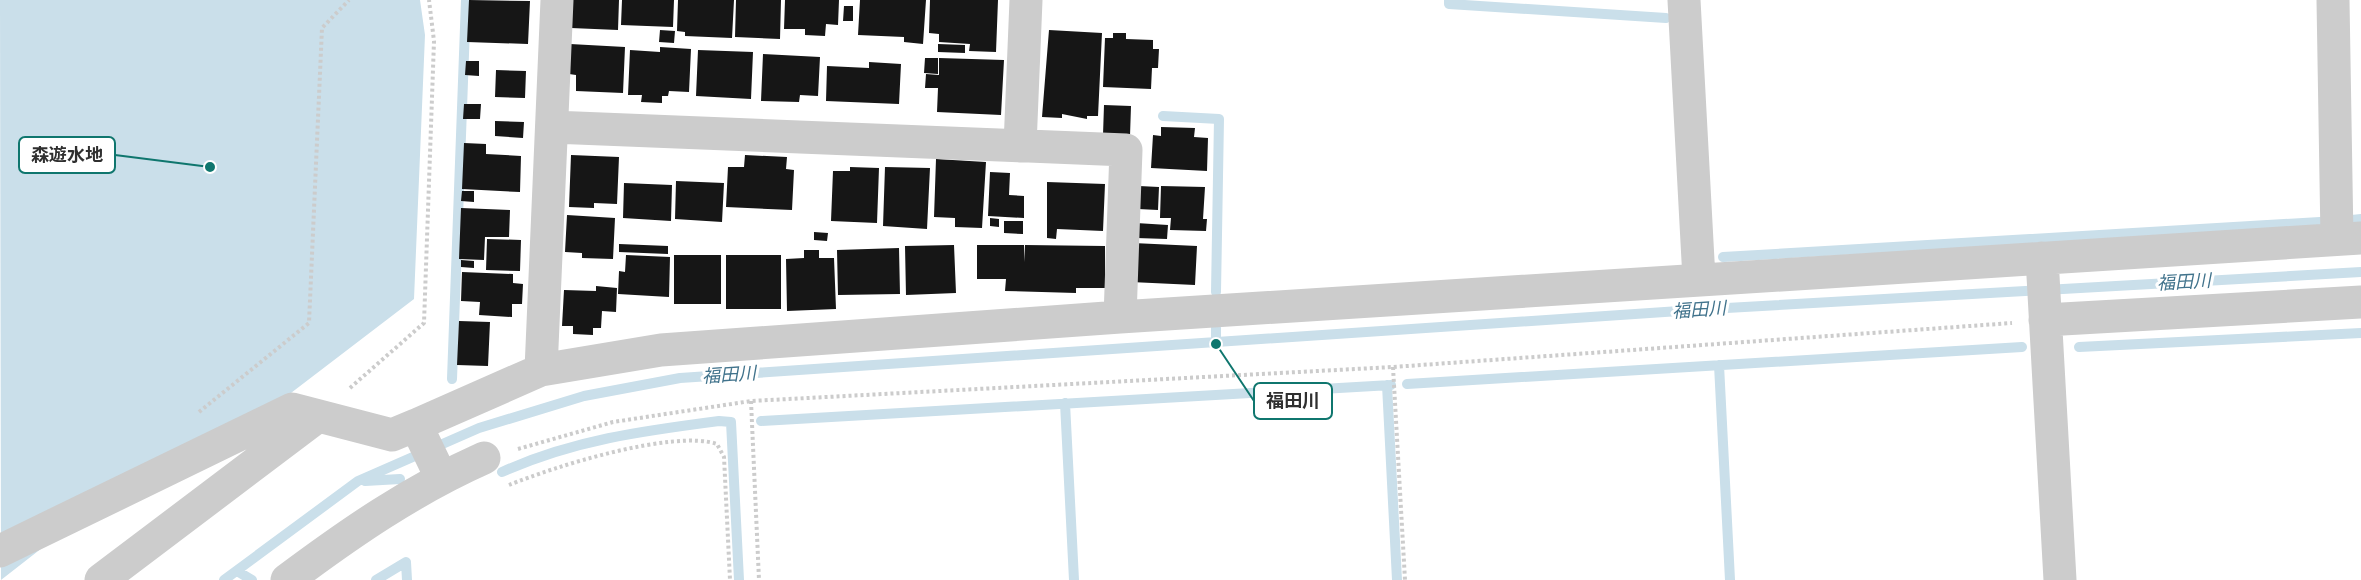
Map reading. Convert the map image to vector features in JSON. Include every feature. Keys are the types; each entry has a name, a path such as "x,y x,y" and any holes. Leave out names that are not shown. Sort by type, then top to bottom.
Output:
{"street":[{"path":"541,370 557,0"},
{"path":"1020,146 1026,0"},
{"path":"1684,0 1699,279"},
{"path":"0,550 292,409 392,435 418,429 541,370 661,350 1699,279 2042,266 2349,238 2333,0"},
{"path":"552,127 1126,150 1120,317"},
{"path":"2042,266 2060,580"},
{"path":"2045,316 2361,302"},
{"path":"101,580 318,416"},
{"path":"418,429 439,473"},
{"path":"287,580 355,529 439,473 484,458"}],"path":[{"path":"193,417 309,323 322,28 350,0"},
{"path":"318,416 424,323 434,41 429,0"},
{"path":"484,458 613,422 751,401 1393,367 2045,316"},
{"path":"1393,367 1405,580"},
{"path":"751,401 759,580"},
{"path":"501,488 539,473 617,451 702,439 717,444 724,458 730,580"}],"water":[{"path":"0,0 420,0 425,35 414,299 287,396 138,473 1,580"}],"building":[{"path":"469,0 530,1 528,44 467,42"},
{"path":"572,0 619,0 618,30 571,28"},
{"path":"622,0 674,0 673,27 621,25"},
{"path":"678,0 734,0 732,38 685,36 685,32 677,31"},
{"path":"736,0 781,0 780,39 735,37"},
{"path":"785,0 839,0 838,25 826,24 825,36 805,35 805,29 784,29"},
{"path":"860,0 926,0 923,44 904,42 904,37 858,35"},
{"path":"930,0 998,0 996,52 969,51 970,44 939,42 939,34 929,33"},
{"path":"844,6 853,6 853,21 843,21"},
{"path":"660,30 675,31 674,43 659,42"},
{"path":"1049,30 1102,33 1098,116 1087,116 1087,119 1062,114 1062,118 1042,117"},
{"path":"1113,33 1126,33 1126,39 1153,40 1153,49 1159,49 1158,68 1152,68 1151,89 1103,87 1105,38 1113,38"},
{"path":"570,44 625,47 623,93 576,91 576,75 569,74"},
{"path":"938,44 965,45 965,53 938,52"},
{"path":"660,47 691,49 689,92 669,91 668,96 662,96 662,103 641,102 642,95 628,95 630,50 660,52"},
{"path":"698,50 753,52 751,99 696,96"},
{"path":"763,54 820,57 818,96 800,95 799,102 761,101"},
{"path":"925,58 938,58 938,74 924,73"},
{"path":"939,58 1004,60 1001,115 937,112 938,88 925,88 926,74 939,75"},
{"path":"466,61 479,61 479,76 465,75"},
{"path":"869,62 901,64 899,104 826,101 827,66 869,68"},
{"path":"496,70 526,71 525,98 495,97"},
{"path":"464,104 481,104 480,119 463,119"},
{"path":"1104,105 1131,106 1130,136 1103,135"},
{"path":"495,121 524,122 523,138 495,136"},
{"path":"1161,127 1195,128 1194,137 1208,138 1207,171 1151,168 1153,135 1161,136"},
{"path":"464,143 486,144 486,154 521,156 520,192 462,189"},
{"path":"571,155 619,157 617,204 594,203 594,208 569,207"},
{"path":"745,155 787,157 786,169 794,170 792,210 726,207 728,167 744,167"},
{"path":"936,159 986,162 982,228 955,227 955,218 934,217"},
{"path":"850,167 879,168 877,223 831,221 833,171 850,171"},
{"path":"885,167 930,168 927,229 883,226"},
{"path":"990,172 1010,173 1009,195 1024,196 1024,218 988,216"},
{"path":"676,181 724,183 722,222 675,219"},
{"path":"1047,182 1105,184 1103,231 1057,229 1056,239 1047,238"},
{"path":"624,183 672,185 671,221 623,218"},
{"path":"1139,186 1159,187 1158,210 1138,209"},
{"path":"1161,186 1205,187 1203,219 1207,219 1206,231 1170,230 1171,218 1160,218"},
{"path":"462,191 474,191 474,202 461,201"},
{"path":"461,208 510,210 509,237 485,237 484,260 459,259"},
{"path":"567,215 615,218 613,259 582,258 582,253 565,252"},
{"path":"990,218 999,219 999,227 990,226"},
{"path":"1004,221 1023,221 1023,234 1004,233"},
{"path":"1136,223 1168,225 1167,239 1136,238"},
{"path":"814,232 828,233 827,241 814,240"},
{"path":"487,239 521,240 520,271 486,270"},
{"path":"1133,243 1197,246 1195,285 1131,282"},
{"path":"619,244 668,246 668,254 619,252"},
{"path":"954,245 956,293 906,295 905,246"},
{"path":"977,245 1024,245 1025,262 1025,245 1105,246 1105,288 1076,288 1076,293 1005,291 1006,279 977,279"},
{"path":"899,248 900,294 838,295 837,250"},
{"path":"804,250 819,250 819,258 834,258 836,309 787,311 786,259 804,258"},
{"path":"626,255 670,257 669,297 618,294 619,271 625,272"},
{"path":"674,255 721,255 721,304 674,304"},
{"path":"726,255 781,255 781,309 726,309"},
{"path":"461,260 474,261 474,268 461,267"},
{"path":"462,272 513,274 513,283 523,284 522,304 512,304 512,317 479,315 480,302 461,301"},
{"path":"596,286 617,288 616,312 602,311 601,328 593,328 593,335 573,334 573,326 562,326 564,290 596,291"},
{"path":"459,321 490,322 488,366 457,365"}],"waterway":[{"path":"452,379 466,0"},
{"path":"1449,0 1449,4 1666,18"},
{"path":"1163,116 1219,119 1216,292"},
{"path":"2352,220 2361,219"},
{"path":"1723,257 2320,222"},
{"name":"福田川","path":"224,580 358,481 479,428 584,396 680,378 1709,309 2361,272"},
{"path":"1216,328 1216,344"},
{"path":"2079,347 2361,333"},
{"path":"1407,384 2022,347"},
{"path":"1719,365 1730,580"},
{"path":"1387,385 1397,580"},
{"path":"761,421 1391,385"},
{"path":"1065,403 1074,580"},
{"path":"502,472 555,452 608,438 719,421 731,422 739,580"},
{"path":"365,481 400,479"},
{"path":"376,580 406,562 407,580"},
{"path":"237,571 252,580"}],"place":[{"name":"森遊水地","path":"210,167"},
{"name":"福田川","path":"1216,344"}]}
